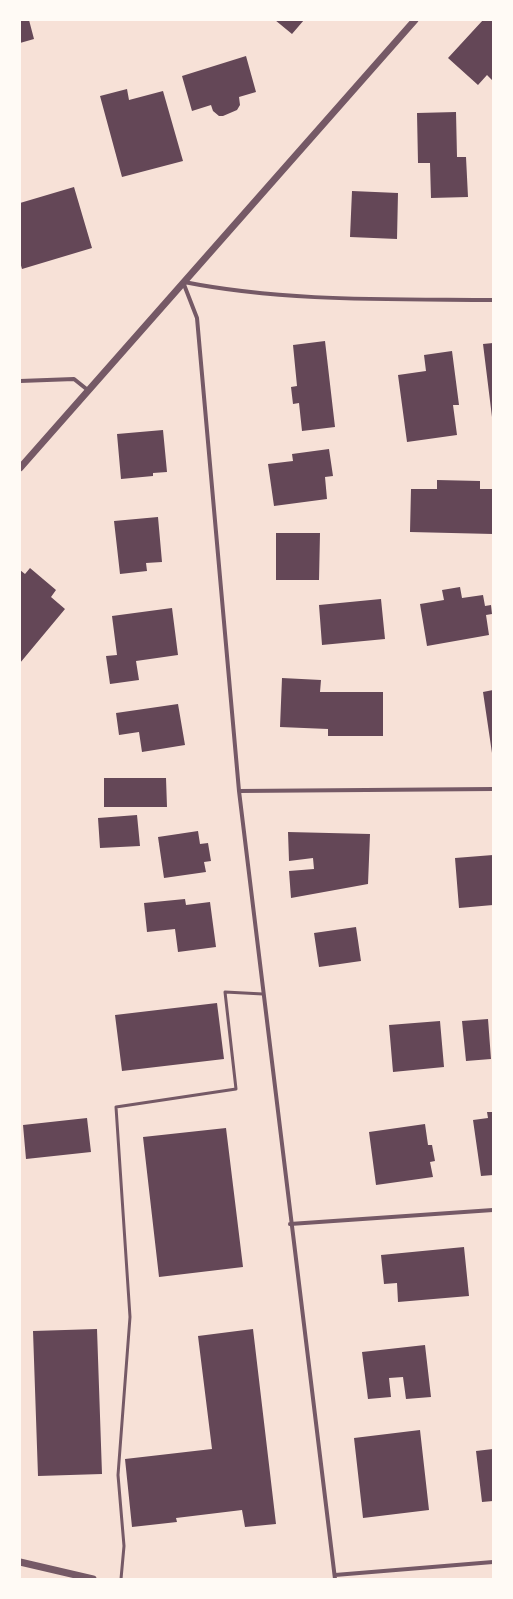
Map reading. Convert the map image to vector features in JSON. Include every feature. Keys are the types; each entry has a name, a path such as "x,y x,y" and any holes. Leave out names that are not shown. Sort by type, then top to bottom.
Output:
{"street":[{"path":"20,468 89,391 183,281 415,20"},
{"path":"183,281 223,289 319,297 493,300"},
{"path":"183,281 197,318 239,791 290,1224 335,1577 493,1562"},
{"path":"20,381 74,379 89,391"},
{"path":"239,791 493,789"},
{"path":"290,1224 493,1210"},
{"path":"20,1562 94,1579"}],"lane":[{"path":"121,1579 124,1546 118,1475 130,1317 116,1107 236,1089 225,992 263,994"}],"building":[{"path":"20,20 29,20 34,39 20,43"},
{"path":"275,20 304,20 292,34"},
{"path":"483,20 493,20 493,81 487,75 478,85 448,58"},
{"path":"246,56 256,92 239,97 240,105 237,110 223,116 219,116 213,111 211,105 192,111 182,76"},
{"path":"127,89 129,100 163,91 183,161 122,177 100,96"},
{"path":"456,112 457,157 466,157 468,197 431,198 430,163 418,163 417,113"},
{"path":"74,187 92,248 22,269 20,262 20,203"},
{"path":"352,191 398,193 397,239 350,237"},
{"path":"325,341 335,427 302,431 299,403 293,404 291,387 297,386 293,345"},
{"path":"493,343 493,417 492,417 483,344"},
{"path":"452,351 459,405 453,405 457,435 407,442 398,375 426,371 424,355"},
{"path":"163,430 167,472 153,473 153,476 121,479 117,434"},
{"path":"329,449 333,476 325,477 327,499 274,506 268,464 293,461 292,454"},
{"path":"437,480 480,481 480,489 493,489 493,534 410,532 411,489 437,489"},
{"path":"158,517 162,562 146,563 147,571 120,574 114,521"},
{"path":"276,533 320,533 319,580 276,580"},
{"path":"30,568 56,590 51,597 65,609 20,663 20,570 25,574"},
{"path":"460,587 462,598 483,595 485,606 491,605 492,614 486,615 489,635 427,646 420,604 444,600 442,590"},
{"path":"381,599 385,639 322,645 319,605"},
{"path":"172,608 178,655 136,661 139,680 110,684 106,656 117,655 112,616"},
{"path":"282,678 321,680 320,692 383,692 383,736 328,736 328,729 280,727"},
{"path":"493,690 493,753 492,753 483,692"},
{"path":"178,704 185,745 142,752 139,732 119,735 116,713"},
{"path":"104,778 166,778 167,807 104,807"},
{"path":"137,815 140,846 100,848 98,818"},
{"path":"198,831 200,844 208,843 211,861 204,862 206,872 164,878 158,837"},
{"path":"288,832 370,834 368,884 291,898 289,871 314,869 313,858 289,861"},
{"path":"493,855 493,905 459,908 455,858"},
{"path":"185,899 186,905 210,902 216,947 178,952 175,929 147,932 144,903"},
{"path":"356,927 361,961 319,967 314,933"},
{"path":"217,1003 224,1059 122,1071 115,1015"},
{"path":"488,1019 491,1059 466,1061 462,1021"},
{"path":"440,1021 444,1067 393,1072 389,1025"},
{"path":"487,1112 493,1112 493,1175 481,1176 473,1120 488,1118"},
{"path":"87,1118 91,1152 26,1159 23,1125"},
{"path":"425,1124 428,1145 432,1145 435,1161 430,1162 433,1177 376,1185 369,1132"},
{"path":"226,1128 243,1267 159,1277 143,1137"},
{"path":"464,1247 469,1296 398,1302 397,1283 384,1284 381,1255"},
{"path":"97,1329 102,1474 38,1476 33,1331"},
{"path":"253,1329 276,1524 245,1527 242,1510 176,1518 177,1522 132,1527 125,1459 212,1449 198,1336"},
{"path":"425,1345 431,1397 406,1399 403,1377 389,1378 391,1397 368,1399 362,1352"},
{"path":"420,1430 429,1510 363,1518 354,1438"},
{"path":"493,1449 493,1501 482,1502 476,1451"}]}
